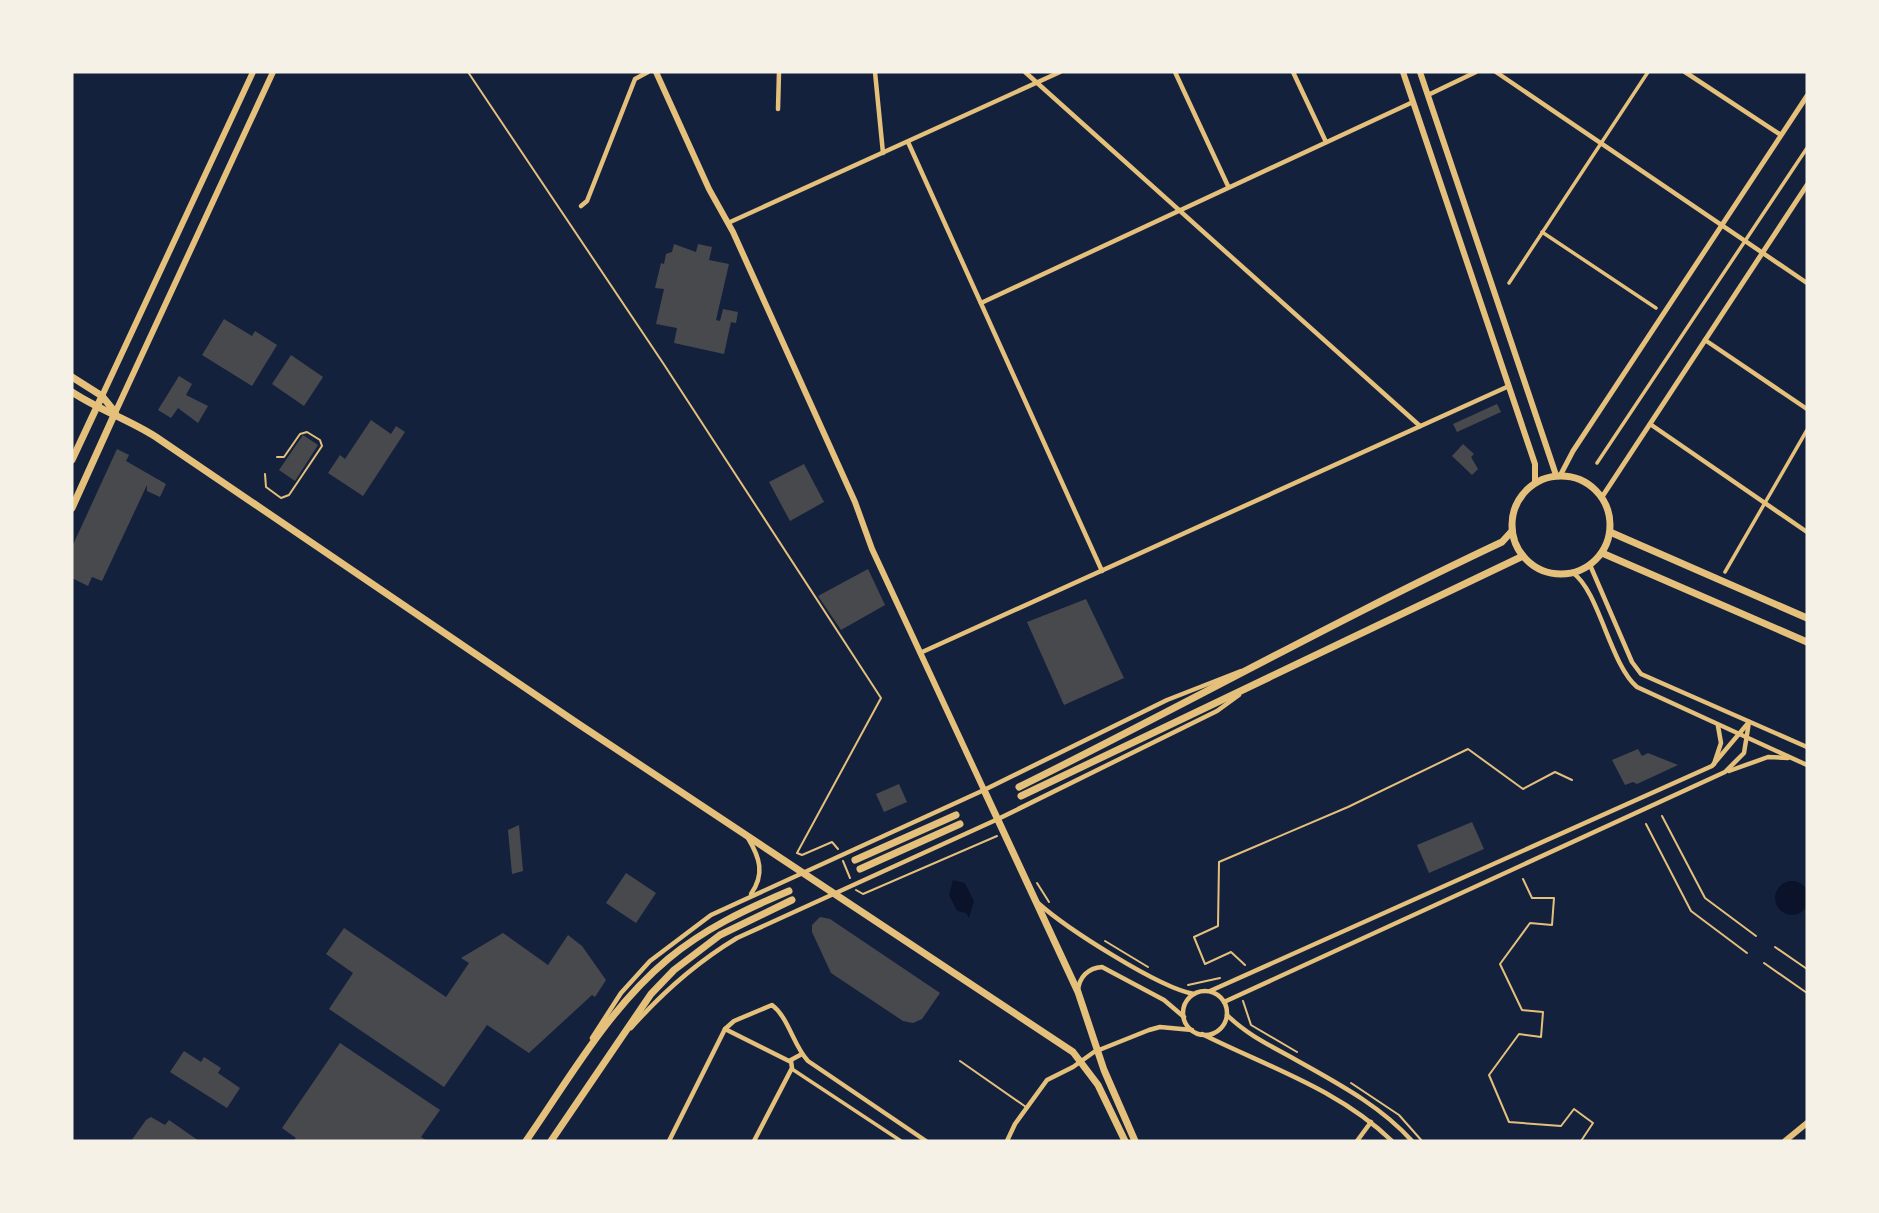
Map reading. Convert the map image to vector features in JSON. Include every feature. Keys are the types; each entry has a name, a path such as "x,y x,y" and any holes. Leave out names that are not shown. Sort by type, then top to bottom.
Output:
{"main road":[{"path":"72,460 253,72"},
{"path":"72,508 273,72"},
{"path":"656,72 714,199 728,223 920,653 1078,992 1098,1051 1135,1141"},
{"path":"1404,72 1535,464 1535,483"},
{"path":"1420,72 1558,475"},
{"path":"72,376 102,396 115,413"},
{"path":"72,392 96,408 115,413 218,478 1082,1061 1104,1096 1125,1141"},
{"path":"1558,475 1585,481 1602,497 1610,514 1610,532 1602,553 1590,565 1573,573 1545,572 1523,556 1512,531 1515,508 1520,497 1535,483 1558,475"},
{"path":"1019,787 1191,702 1242,670 1504,541 1512,531"},
{"path":"1610,532 1807,618"},
{"path":"1602,553 1807,642"},
{"path":"1021,796 1523,556"},
{"path":"855,860 956,816"},
{"path":"860,869 960,824"},
{"path":"526,1141 631,995 668,959 724,921 789,891"},
{"path":"551,1141 650,994 683,962 740,924 793,900"},
{"path":"1785,1141 1807,1123"}],"street":[{"path":"581,206 587,201 635,79 648,72"},
{"path":"778,109 779,72"},
{"path":"875,72 883,153"},
{"path":"1026,72 1177,211 1420,426"},
{"path":"728,223 1060,72"},
{"path":"1175,72 1228,186"},
{"path":"1293,72 1326,142"},
{"path":"1428,95 1476,72"},
{"path":"1496,72 1807,283"},
{"path":"1509,282 1647,72"},
{"path":"1685,72 1781,135"},
{"path":"1558,475 1807,96"},
{"path":"981,303 1228,186 1414,102"},
{"path":"908,142 1102,571"},
{"path":"1597,463 1807,148"},
{"path":"1602,497 1807,186"},
{"path":"1542,232 1656,308"},
{"path":"1705,340 1807,409"},
{"path":"920,653 1509,386"},
{"path":"1650,424 1807,532"},
{"path":"1725,572 1807,430"},
{"path":"1590,565 1632,662 1641,674 1807,747"},
{"path":"1573,573 1587,591 1631,681 1718,725 1807,765"},
{"path":"560,1093 621,993 650,961 699,923 803,872 984,790 1167,700 1225,674 1242,670"},
{"path":"619,1042 650,1007 713,952 761,925 998,819 1217,711 1247,689"},
{"path":"1034,899 1061,923 1171,986 1194,994 1210,991 1712,766 1749,722"},
{"path":"1725,772 1744,753 1749,737 1749,722"},
{"path":"1712,766 1720,753 1718,725"},
{"path":"1224,1002 1725,772 1768,757 1794,760"},
{"path":"746,835 758,854 760,869 759,880 750,897"},
{"path":"1078,992 1084,975 1089,970 1102,967 1164,1000 1184,1017 1192,1030"},
{"path":"1210,991 1224,1002 1227,1015 1251,1035 1368,1102 1393,1121 1412,1141"},
{"path":"1184,1017 1185,1004 1194,994"},
{"path":"669,1141 725,1029 734,1021 772,1006 780,1012 802,1055 843,1086 926,1141"},
{"path":"1202,1034 1221,1027 1227,1015"},
{"path":"1007,1141 1047,1080 1098,1051 1160,1027 1192,1030 1314,1085 1371,1122 1392,1141"},
{"path":"725,1029 791,1061"},
{"path":"791,1061 802,1055"},
{"path":"754,1141 792,1068 791,1061"},
{"path":"792,1068 901,1141"},
{"path":"1357,1141 1371,1122"}],"lane":[{"path":"265,474 266,487 281,498 289,495 322,446 320,440 307,432 300,433 284,457 277,457"},
{"path":"960,1061 1027,1107"}],"path":[{"path":"468,72 640,329 880,698 797,853"},
{"path":"1245,965 1231,952 1205,964 1194,937 1218,926 1219,862 1348,807 1468,749 1523,789 1555,772 1572,780"},
{"path":"1662,816 1705,898 1756,936"},
{"path":"1646,824 1691,911 1747,953"},
{"path":"853,884 857,892 863,894 1005,832"},
{"path":"1522,878 1532,898 1554,898 1552,925 1530,923 1500,964 1522,1010 1543,1012 1541,1037 1519,1034 1489,1075 1509,1122 1561,1126 1573,1109 1593,1123 1581,1141"},
{"path":"1037,882 1052,906"},
{"path":"1105,941 1150,968"},
{"path":"1775,947 1807,969"},
{"path":"1763,963 1807,993"},
{"path":"1182,985 1222,978"},
{"path":"1239,993 1243,1001"}],"water":[{"path":"953,880 965,883 974,901 969,918 966,913 957,911 949,895"},
{"path":"1792,881 1804,886 1809,898 1804,910 1792,915 1780,910 1775,898 1780,886"}],"building":[{"path":"674,244 696,252 698,244 712,247 709,260 729,264 716,320 720,321 723,309 738,312 736,323 731,322 724,354 674,343 677,328 656,324 664,289 655,288 661,263 664,264 666,254 672,252"},
{"path":"224,319 252,336 255,331 277,345 252,386 202,355"},
{"path":"291,355 323,377 304,406 272,384"},
{"path":"179,376 192,384 186,395 208,406 198,423 178,408 171,418 158,410"},
{"path":"1497,404 1501,412 1457,432 1453,424"},
{"path":"371,420 391,434 396,426 405,432 363,496 328,473 340,455 345,459"},
{"path":"303,435 318,445 295,481 279,470"},
{"path":"1463,444 1474,454 1471,457 1478,469 1472,475 1452,456"},
{"path":"117,449 129,455 126,461 166,484 160,497 147,491 147,485 102,581 92,577 88,586 72,578 72,547"},
{"path":"804,464 824,502 790,521 769,482"},
{"path":"868,569 885,605 841,630 818,596"},
{"path":"1086,599 1124,678 1064,705 1027,622"},
{"path":"1638,749 1642,756 1648,753 1678,765 1637,784 1633,782 1625,785 1612,760"},
{"path":"899,784 907,802 884,812 876,794"},
{"path":"1472,822 1484,849 1429,873 1417,845"},
{"path":"519,825 523,871 512,874 508,830"},
{"path":"626,873 656,893 636,923 606,903"},
{"path":"820,917 830,919 940,993 922,1019 913,1023 903,1021 831,973 812,932 812,925"},
{"path":"344,928 446,997 469,963 461,958 503,933 548,965 568,935 582,946 606,980 595,997 592,995 529,1053 487,1025 444,1087 329,1009 353,973 326,954"},
{"path":"340,1043 440,1110 421,1137 427,1141 293,1141 296,1138 282,1128"},
{"path":"184,1051 201,1062 204,1057 221,1068 218,1073 240,1088 227,1108 170,1072"},
{"path":"151,1117 165,1125 169,1120 199,1141 131,1141"}]}
